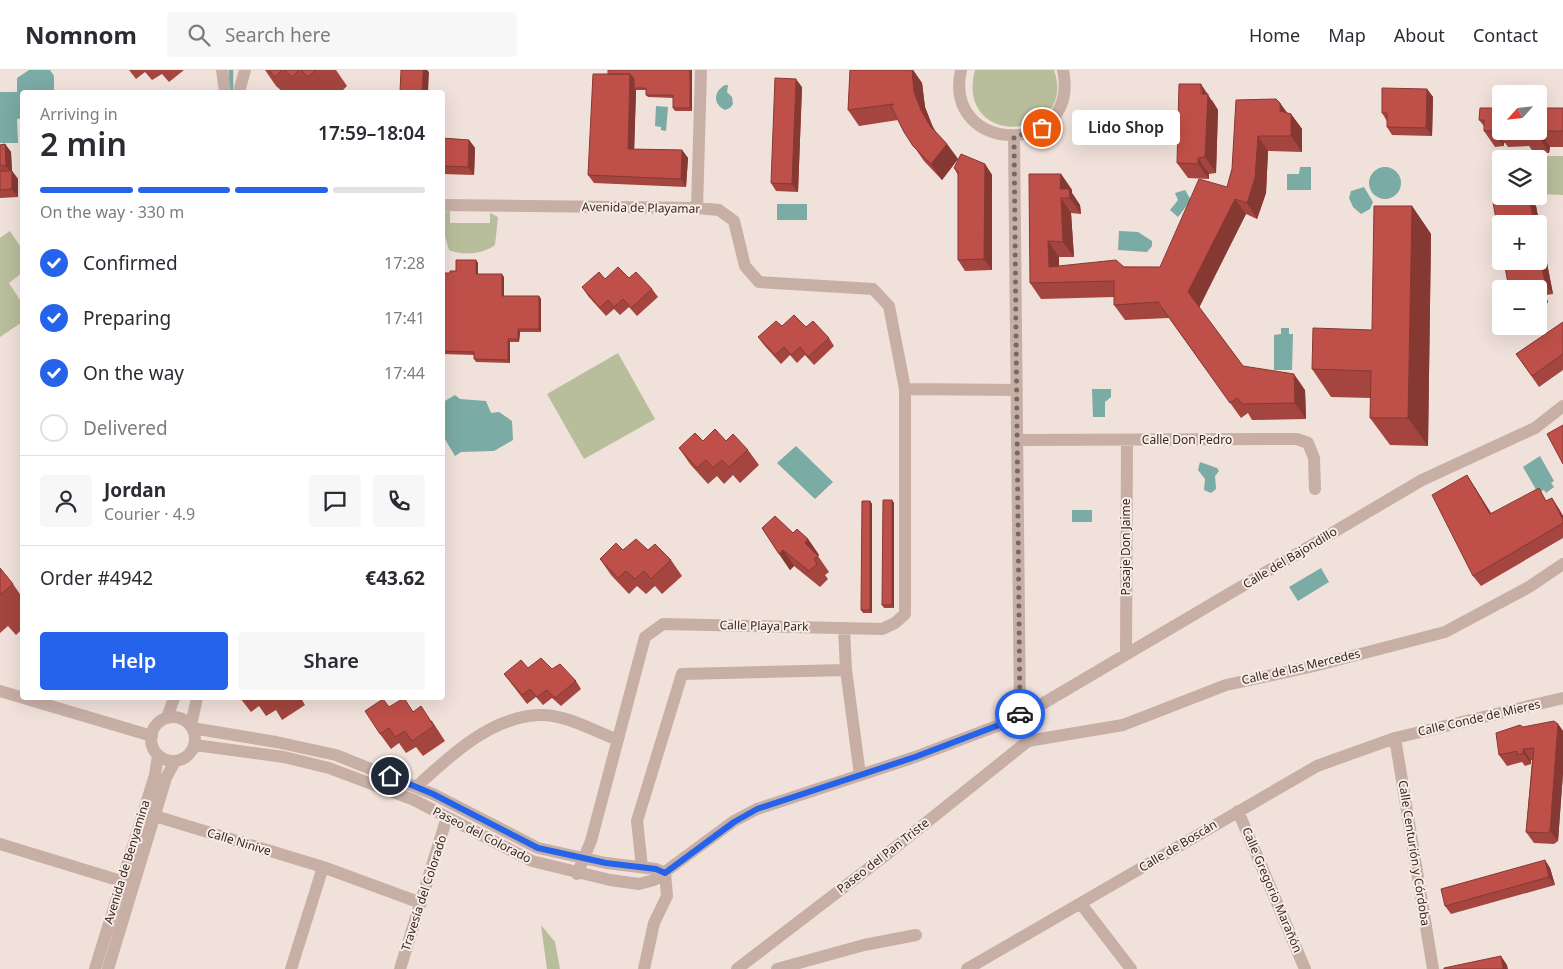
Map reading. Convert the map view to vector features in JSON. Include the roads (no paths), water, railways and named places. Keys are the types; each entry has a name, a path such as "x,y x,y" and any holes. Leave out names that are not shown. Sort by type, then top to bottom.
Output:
{"street":[{"path":"222,70 225,90"},
{"path":"240,90 245,70"},
{"path":"697,208 701,70"},
{"path":"961,70 959,91 963,104 970,116 980,126 992,133 1014,137 1042,128 1055,115 1063,97 1063,70"},
{"path":"1014,137 1020,717 1028,741"},
{"name":"Avenida de Playamar","path":"445,205 697,208 719,210 734,221 745,266 759,282 873,289 889,306 905,390"},
{"path":"905,390 1017,390"},
{"name":"Calle Playa Park","path":"577,874 582,858 591,841 645,637 663,624 882,629 895,623 905,614 905,390"},
{"name":"Calle del Bajondillo","path":"665,873 734,822 757,809 860,775 1020,717 1422,480 1535,428 1563,406"},
{"name":"Calle Don Pedro","path":"1017,440 1297,439 1308,443 1314,458 1315,489"},
{"name":"Pasaje Don Jaime","path":"1126,654 1127,440"},
{"name":"Calle de las Mercedes","path":"1028,741 1123,725 1226,685 1314,666 1445,632 1529,587 1563,564"},
{"path":"844,628 846,670 860,775"},
{"path":"642,867 637,822 682,674 846,670"},
{"path":"0,691 20,697"},
{"name":"Calle Conde de Mieres","path":"1395,738 1563,698"},
{"path":"30,700 152,736"},
{"path":"166,718 178,718 191,726 195,735 195,746 188,756 175,761 166,760 158,755 153,747 152,736 157,725 166,718 173,700"},
{"path":"191,726 197,700"},
{"path":"416,786 464,746 486,732 514,720 539,715 568,720 618,740"},
{"name":"Paseo del Colorado","path":"191,726 336,755 416,786 538,848 665,873"},
{"name":"Calle de Boscán","path":"967,969 1081,904 1238,810 1317,766 1395,738"},
{"name":"Calle Centurión y Córdoba","path":"1395,738 1433,969"},
{"name":"Paseo del Pan Triste","path":"737,969 882,858 1028,741"},
{"name":"Paseo del Colorado","path":"195,746 284,757 329,768 389,790 448,817 532,861 577,874 639,884 654,880 665,873"},
{"name":"Avenida de Benyamina","path":"95,969 155,775 158,755"},
{"name":"Avenida de Benyamina","path":"108,969 166,778 175,761"},
{"name":"Calle Gregorio Marañón","path":"1238,810 1305,969"},
{"name":"Calle Ninive","path":"155,816 323,867 421,903"},
{"name":"Travesía del Colorado","path":"400,969 448,817"},
{"path":"0,844 121,882"},
{"path":"291,969 323,867"},
{"path":"644,969 654,923 668,896 665,873"},
{"path":"1081,904 1131,969"},
{"path":"777,969 864,945 916,935"}],"water":[{"path":"29,70 50,70 54,76 54,90 20,90 20,118 17,119 18,143 0,143 0,92 17,92 17,78"},
{"path":"728,85 727,92 732,97 733,104 725,110 718,104 716,98 721,88"},
{"path":"656,106 668,107 666,131 661,130 661,127 655,126"},
{"path":"1300,167 1311,167 1311,190 1287,190 1287,174 1299,174"},
{"path":"1385,167 1391,168 1396,172 1400,177 1400,189 1396,194 1391,198 1385,199 1379,198 1374,194 1370,189 1369,183 1370,177 1374,172 1379,168"},
{"path":"1364,187 1373,202 1370,209 1361,214 1353,207 1349,198 1351,191"},
{"path":"1185,190 1191,200 1178,217 1170,210 1178,200 1175,193"},
{"path":"777,204 807,204 807,220 777,220"},
{"path":"1119,231 1138,232 1152,241 1152,246 1147,252 1118,250"},
{"path":"1281,328 1289,328 1289,334 1293,334 1292,370 1274,370 1274,335 1281,334"},
{"path":"1092,389 1111,389 1111,397 1105,402 1105,417 1093,417"},
{"path":"455,395 460,399 486,401 491,413 499,412 512,421 513,440 494,451 461,452 455,456 445,439 445,401"},
{"path":"796,446 833,482 815,499 777,463"},
{"path":"1540,456 1554,481 1551,483 1554,487 1546,493 1544,490 1538,493 1523,467"},
{"path":"1200,462 1217,468 1219,471 1215,476 1216,489 1211,493 1204,490 1205,479 1198,470"},
{"path":"1072,510 1092,510 1092,522 1072,522"},
{"path":"1321,568 1329,582 1298,601 1289,587"}],"waterway":[{"path":"231,70 231,90"}],"place":[{"name":"Lido Shop","path":"1042,128"}]}
